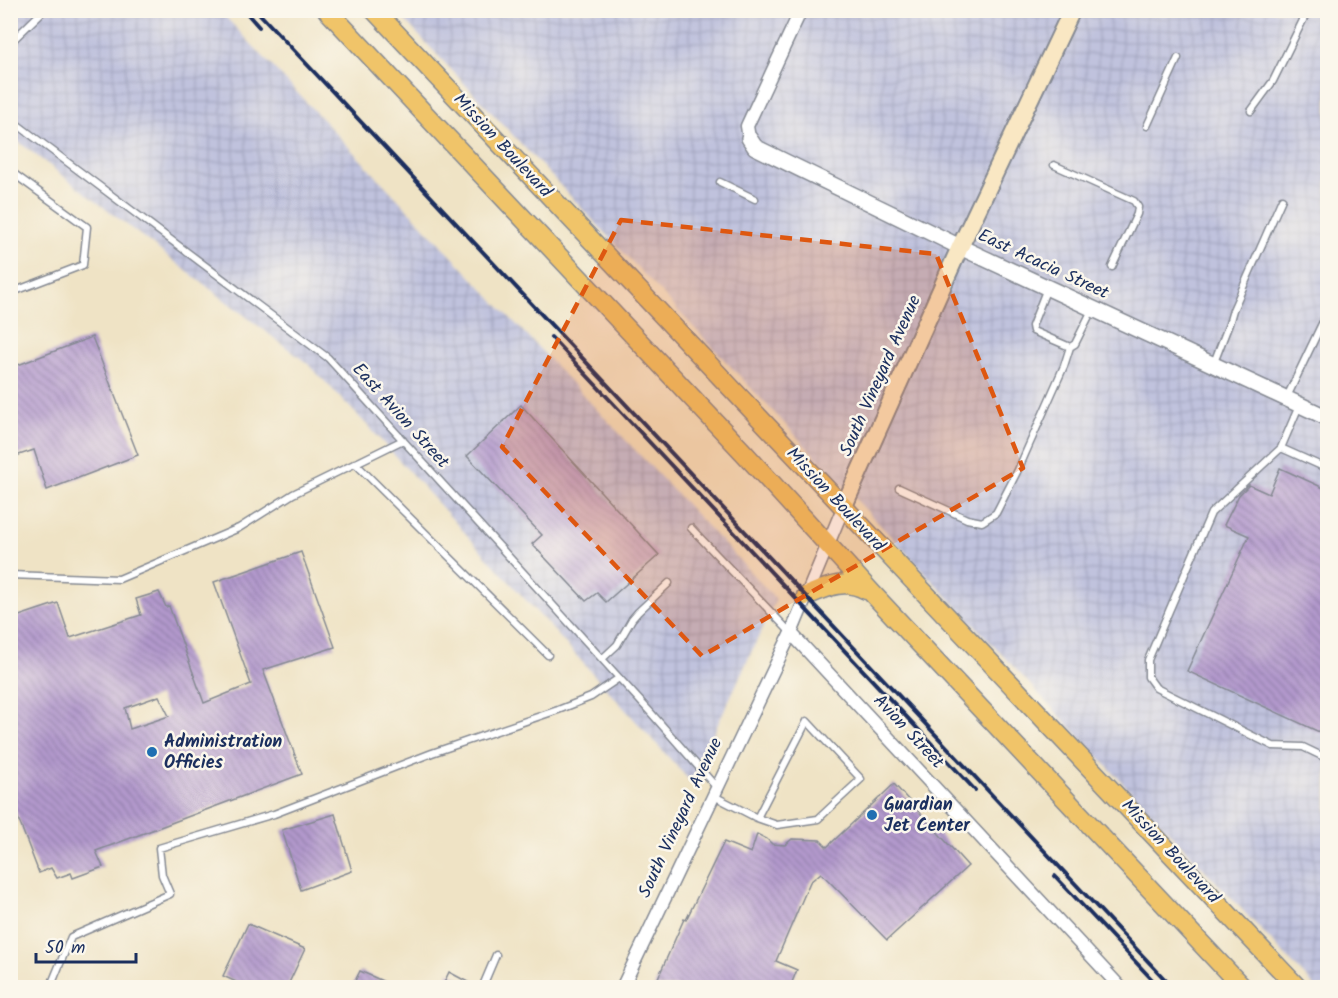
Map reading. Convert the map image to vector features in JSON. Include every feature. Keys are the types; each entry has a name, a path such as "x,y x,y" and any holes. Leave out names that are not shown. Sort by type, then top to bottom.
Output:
{"main road":[{"name":"Mission Boulevard","path":"327,10 745,453 872,594 1243,987"},
{"name":"Mission Boulevard","path":"374,10 1298,987"},
{"name":"South Vineyard Avenue","path":"843,508 960,247 1072,10"},
{"path":"806,596 827,587 846,583 858,585 872,594"}],"street":[{"path":"749,138 747,126 801,10"},
{"name":"East Acacia Street","path":"749,138 755,147 960,247 1328,418"},
{"name":"South Vineyard Avenue","path":"622,987 791,633 843,508"},
{"name":"Avion Street","path":"791,633 1115,985"}],"lane":[{"path":"10,43 44,10"},
{"path":"1251,111 1273,81 1308,10"},
{"path":"1147,126 1178,58"},
{"name":"East Avion Street","path":"10,119 328,358 619,678 715,792"},
{"path":"1052,165 1134,201 1138,207 1137,214 1112,267"},
{"path":"10,171 87,227 83,265 10,293"},
{"path":"720,182 755,199"},
{"path":"1213,365 1233,310 1282,199"},
{"path":"1047,288 1032,326 1033,331 1070,347"},
{"path":"899,488 967,519 982,522 996,513 1018,470 1064,366 1070,347 1075,344 1092,309"},
{"path":"1328,311 1292,402 1281,448 1211,513 1148,660 1148,677 1156,688 1273,746 1303,747 1328,759"},
{"path":"10,575 119,579 239,528 293,494 403,440"},
{"path":"1281,448 1328,469"},
{"path":"355,463 548,655"},
{"path":"691,528 791,633"},
{"path":"602,659 617,645 632,619 669,583"},
{"path":"50,987 71,937 170,894 162,875 159,848 274,814 339,787 558,710 591,697 619,678"},
{"path":"715,792 757,818 777,825 818,819 861,779 807,720 757,818"},
{"path":"482,987 496,955"}],"highlighted area":[{"path":"621,220 936,254 1023,468 702,656 502,447"}],"shaded area":[{"path":"10,11 220,11 776,599 691,782 368,426 308,364 11,136"},
{"path":"396,11 1327,11 1327,987 1315,987"}],"building":[{"path":"92,337 138,455 47,490 34,450 10,458 10,368"},
{"path":"521,405 659,555 606,602 597,593 586,601 532,544 542,535 467,456"},
{"path":"1280,468 1328,490 1328,736 1187,671 1249,536 1224,525 1239,495 1249,485 1269,494"},
{"name":"Administration Officies","path":"301,552 335,647 263,670 302,774 96,851 103,867 73,878 71,873 57,878 51,868 39,873 10,797 10,619 58,603 70,638 141,615 136,599 159,592 166,607 169,606 204,703 251,684 214,582","holes":["159,696 169,716 130,729 125,708"]},
{"path":"894,784 968,866 887,940 821,873 810,882 776,961 797,970 790,987 654,987 684,919 686,920 724,842 751,853 757,834 772,844 785,845 792,839 820,840 827,847"},
{"path":"335,814 352,871 301,890 282,830"},
{"path":"248,924 305,949 287,987 247,987 223,976"},
{"path":"360,971 396,987 352,987"},
{"path":"449,972 477,987 442,987"}],"railway":[{"path":"244,10 259,27"},
{"path":"256,10 1173,988"},
{"path":"551,337 975,790"},
{"path":"1055,876 1160,988"}],"place":[{"name":"Administration Officies","path":"152,752"},
{"name":"Guardian Jet Center","path":"872,815"}]}
